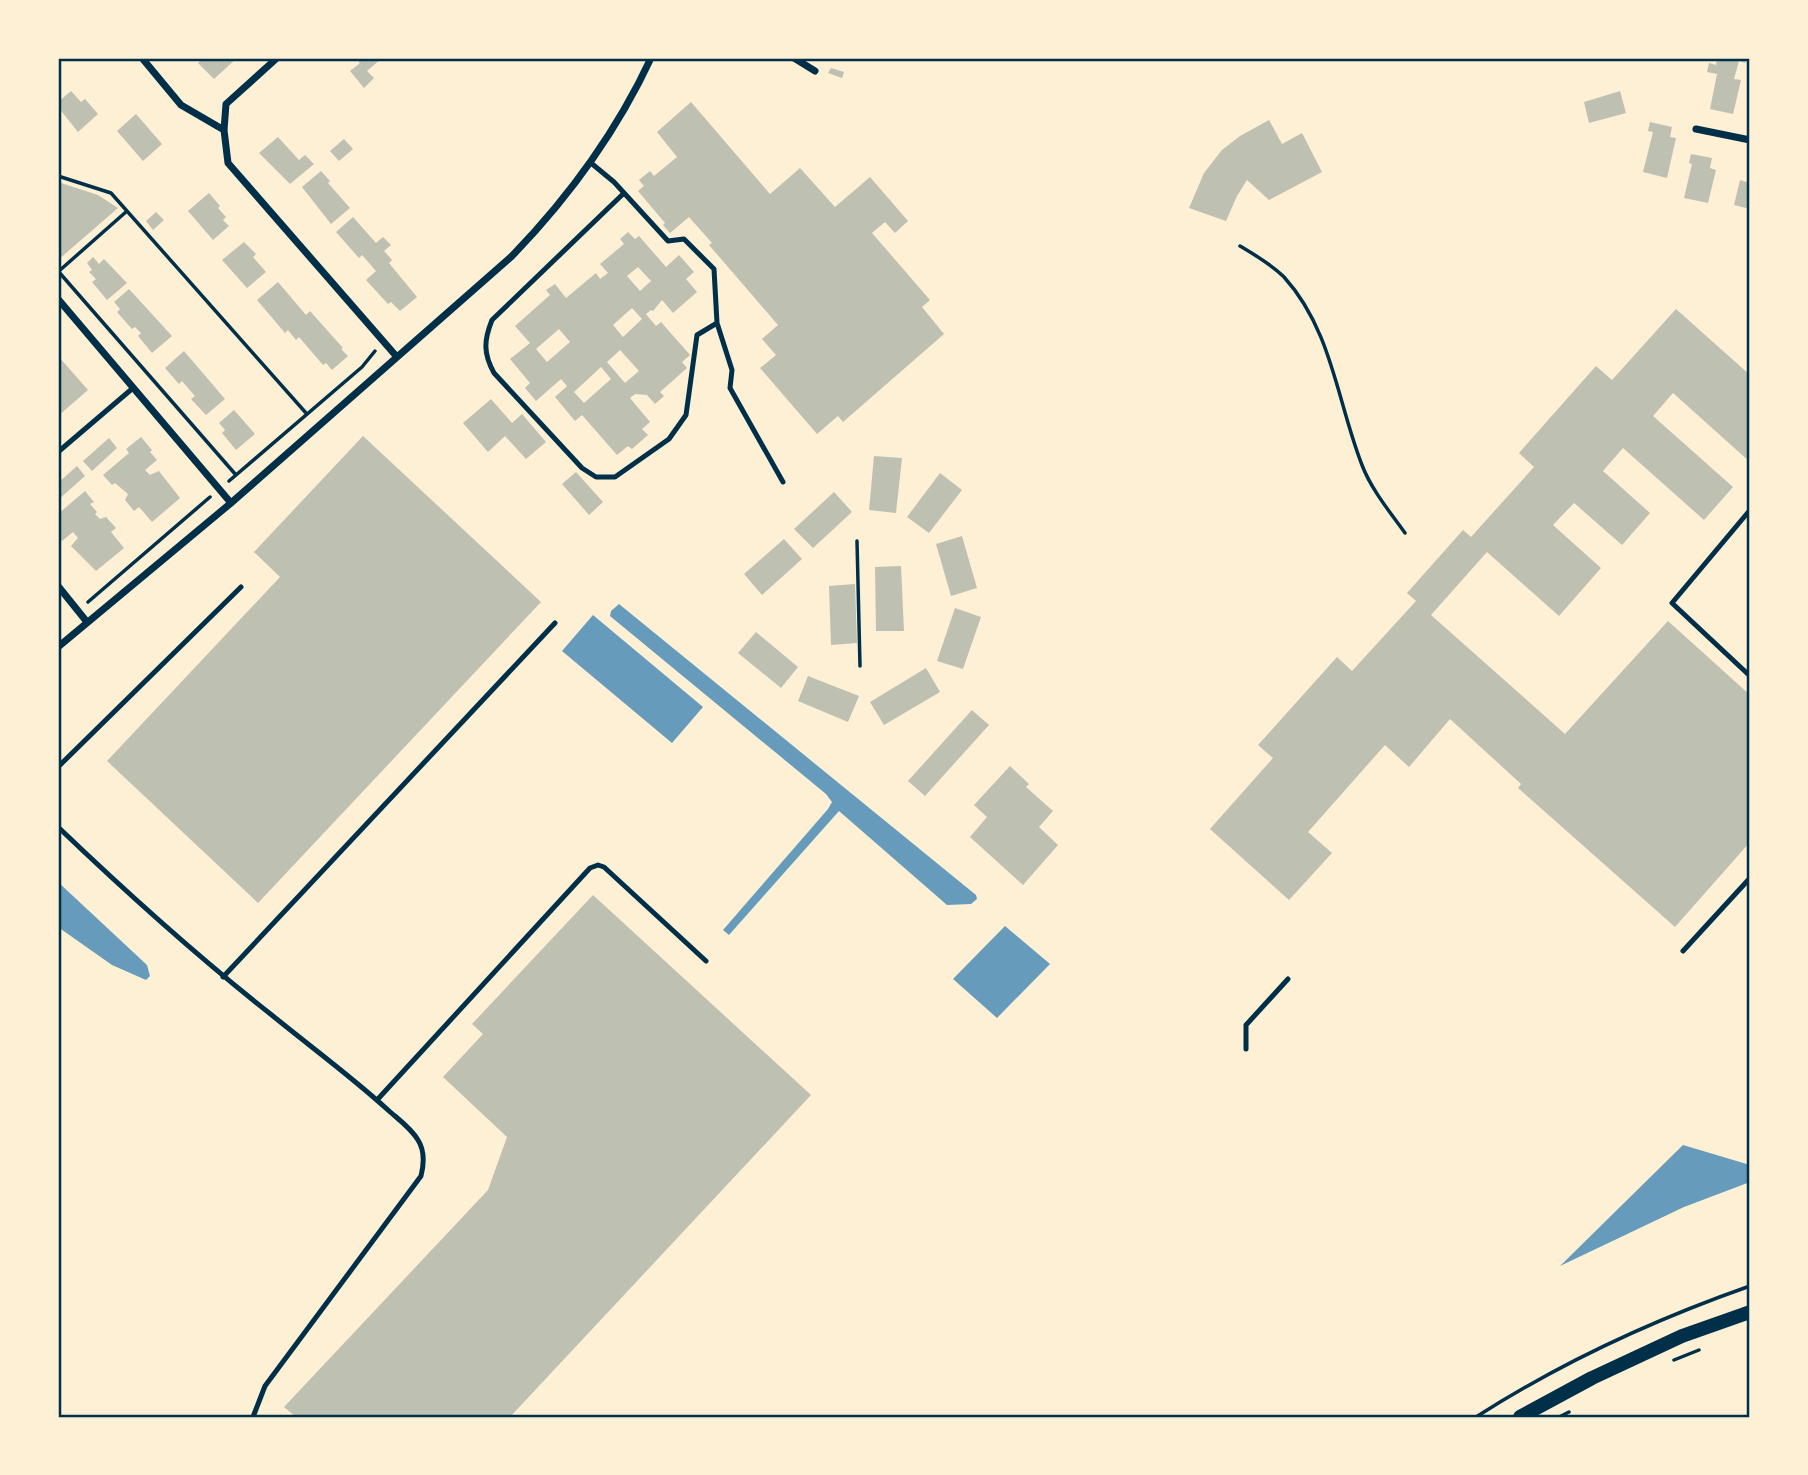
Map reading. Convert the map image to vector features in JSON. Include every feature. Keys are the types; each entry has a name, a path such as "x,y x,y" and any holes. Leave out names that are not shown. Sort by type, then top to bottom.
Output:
{"main road":[{"path":"1520,1417 1592,1378 1682,1336 1750,1312"}],"street":[{"path":"142,58 181,105 224,130"},
{"path":"277,58 226,104 224,130 228,163 397,357"},
{"path":"58,647 231,503 512,256 551,215 591,163 637,88 650,58"},
{"path":"794,58 815,71"},
{"path":"1696,129 1750,140"},
{"path":"58,299 231,503"},
{"path":"58,586 87,622"}],"lane":[{"path":"591,163 624,193 668,241 684,239 714,269 717,323 732,370 730,388 783,482"},
{"path":"624,193 492,320 485,337 485,351 494,373 582,468 596,477 615,478 669,439 686,415 696,335 717,323"},
{"path":"58,453 133,388"},
{"path":"1750,510 1672,603 1750,676"},
{"path":"58,767 241,587"},
{"path":"223,977 555,623"},
{"path":"58,827 135,901 223,977 376,1100 419,1141 424,1164 421,1176 265,1386 253,1417"},
{"path":"376,1100 590,868 598,865 604,867 706,961"},
{"path":"1683,951 1750,878"},
{"path":"1246,1049 1246,1026 1288,979"}],"path":[{"path":"58,176 111,193 306,413"},
{"path":"127,211 58,271 236,475"},
{"path":"1240,246 1284,277 1315,323 1326,346 1362,467 1405,533"},
{"path":"857,541 860,666"},
{"path":"1476,1417 1516,1391 1590,1352 1680,1310 1750,1286"},
{"path":"1672,1361 1708,1346"},
{"path":"1559,1417 1570,1411"}],"water":[{"path":"619,604 976,895 977,899 971,904 947,905 839,811 729,935 723,930 832,802 826,794 610,616 611,611"},
{"path":"593,615 703,707 672,743 562,651"},
{"path":"58,882 147,965 150,976 146,980 112,965 58,927"},
{"path":"1005,926 1050,964 997,1018 953,979"},
{"path":"1683,1145 1750,1165 1750,1182 1684,1207 1560,1266"}],"building":[{"path":"203,58 237,58 214,79 198,63"},
{"path":"355,58 382,58 367,71 374,78 364,88 350,71 360,63"},
{"path":"1717,58 1746,58 1745,63 1739,61 1734,79 1741,80 1733,114 1710,109 1717,74 1707,72 1709,63 1716,65"},
{"path":"831,68 844,72 842,78 828,73"},
{"path":"71,91 81,102 85,99 98,114 78,132 58,107 58,102"},
{"path":"1620,91 1626,113 1589,123 1584,102"},
{"path":"691,102 770,194 800,168 835,207 870,177 908,221 895,233 885,222 872,233 930,300 922,307 944,334 843,422 838,416 817,434 760,368 776,355 762,339 778,325 709,245 712,243 689,217 670,233 638,191 644,186 639,180 650,171 654,176 677,157 657,132"},
{"path":"136,114 162,144 143,161 117,131"},
{"path":"1269,120 1282,144 1302,133 1322,172 1269,200 1247,180 1226,221 1189,208 1204,173 1222,150 1240,136"},
{"path":"1650,122 1672,127 1670,137 1676,138 1667,178 1643,172 1653,132 1648,131"},
{"path":"278,137 299,160 305,155 314,164 290,184 259,153"},
{"path":"344,139 353,149 339,161 330,151"},
{"path":"1691,154 1712,158 1710,168 1716,170 1708,203 1684,198 1692,164 1689,163"},
{"path":"321,171 350,208 331,224 302,187"},
{"path":"1740,180 1750,183 1750,209 1734,205"},
{"path":"58,182 98,195 118,208 58,260"},
{"path":"209,193 220,206 218,208 226,217 223,220 229,226 213,240 188,211"},
{"path":"156,212 164,220 153,230 146,221"},
{"path":"353,217 376,243 383,237 391,245 384,251 392,260 389,263 417,297 400,311 391,302 388,304 366,280 376,271 362,255 359,258 336,232"},
{"path":"628,232 635,239 639,236 666,267 679,255 694,272 686,279 697,292 673,313 662,300 653,311 646,314 656,326 661,322 690,355 682,362 687,368 660,392 664,396 655,404 647,395 635,394 630,398 650,422 642,429 648,435 632,449 628,446 617,455 582,415 575,421 555,397 567,386 561,379 536,401 525,388 530,383 510,359 530,343 515,326 550,295 546,290 555,284 566,298 596,273 600,279 608,273 600,264 624,244 620,239","holes":["638,267 651,281 640,291 627,276","632,308 642,319 623,337 613,325","559,329 570,342 547,362 536,349","620,350 639,371 625,383 607,362","601,367 611,379 584,403 574,392"]},
{"path":"244,242 256,254 253,257 266,272 247,288 222,260"},
{"path":"93,257 99,264 104,259 127,283 107,300 92,282 96,279 89,272 92,270 87,263"},
{"path":"278,282 306,315 310,311 348,356 332,370 326,363 323,365 299,337 296,340 288,330 285,333 257,300"},
{"path":"129,289 172,336 152,353 138,336 141,333 135,327 132,329 117,312 120,309 114,302"},
{"path":"1676,309 1750,375 1750,462 1673,393 1653,416 1733,487 1704,520 1623,448 1603,471 1650,513 1622,545 1574,503 1553,525 1601,568 1559,616 1487,552 1431,615 1565,734 1668,621 1750,695 1750,842 1675,927 1518,788 1521,784 1450,719 1409,767 1385,745 1308,832 1332,853 1289,900 1210,829 1273,758 1258,745 1337,657 1352,671 1416,601 1407,593 1463,530 1471,537 1534,467 1519,453 1596,366 1612,380"},
{"path":"184,351 225,399 206,415 191,399 195,396 182,381 179,384 165,368"},
{"path":"58,358 88,390 58,416"},
{"path":"491,399 512,423 522,414 546,442 526,459 505,436 488,452 463,423"},
{"path":"234,410 255,434 236,450 222,433 225,430 219,423"},
{"path":"363,436 541,602 258,903 107,761 280,577 254,552"},
{"path":"141,437 157,460 145,470 150,475 159,471 180,498 152,522 139,507 134,511 125,500 128,494 115,483 112,485 103,475 129,453 126,449"},
{"path":"109,438 117,448 92,471 83,461"},
{"path":"874,456 902,458 896,513 869,510"},
{"path":"77,466 85,476 58,500 58,483"},
{"path":"576,472 603,502 589,515 562,484"},
{"path":"940,473 962,490 929,533 907,517"},
{"path":"85,491 94,502 90,504 97,512 95,514 100,519 106,517 116,528 111,532 124,548 96,571 71,546 78,538 73,532 62,541 58,536 58,514"},
{"path":"834,492 852,512 813,548 794,529"},
{"path":"962,536 977,588 951,596 936,544"},
{"path":"784,539 802,559 762,595 744,574"},
{"path":"901,566 904,631 876,631 875,567"},
{"path":"855,584 857,643 831,645 829,586"},
{"path":"955,608 981,617 963,669 937,661"},
{"path":"756,632 798,667 781,688 738,653"},
{"path":"926,668 940,692 884,725 870,702"},
{"path":"808,676 859,696 848,722 798,701"},
{"path":"972,710 989,725 925,796 908,781"},
{"path":"1010,766 1029,784 1026,787 1053,811 1039,827 1058,845 1023,885 970,837 987,817 974,805"},
{"path":"593,895 811,1095 510,1417 296,1417 284,1407 488,1190 507,1137 443,1077 483,1034 472,1024"}]}
